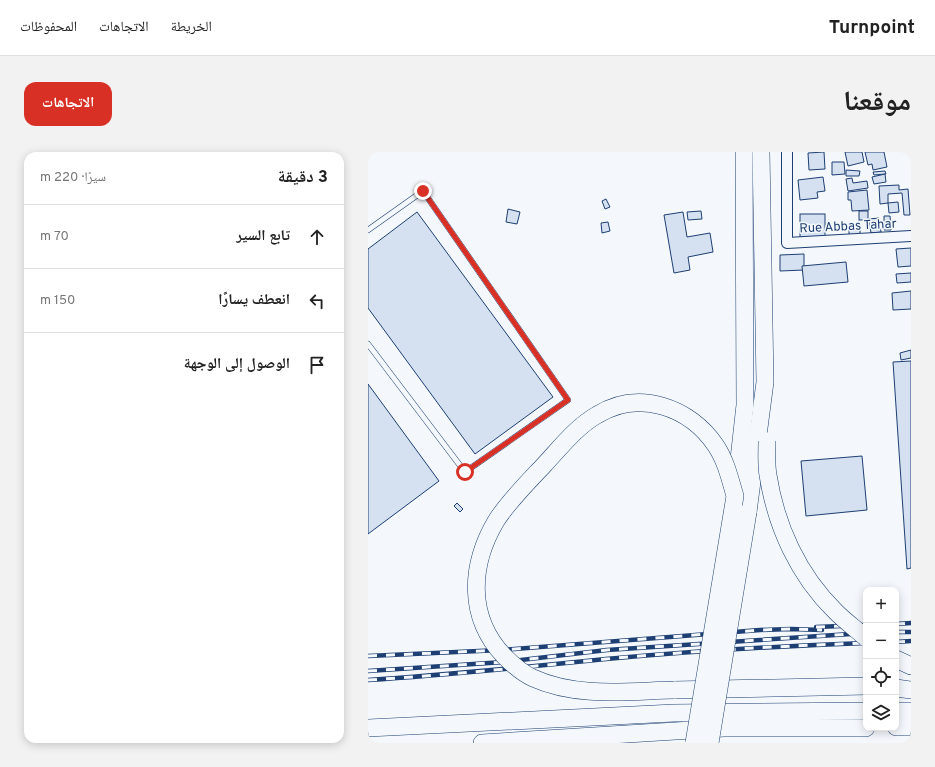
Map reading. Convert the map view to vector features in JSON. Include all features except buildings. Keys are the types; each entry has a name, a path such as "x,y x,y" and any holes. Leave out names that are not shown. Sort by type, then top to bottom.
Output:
{"highway":[{"path":"694,743 735,496 745,405 744,152"},
{"path":"710,743 748,512 762,440 765,382 761,152"},
{"path":"735,496 727,469 717,447 704,430 686,415 670,408 651,404 632,403 614,407 599,414 587,421 529,481 497,519 482,550 477,570 476,596 480,619 486,632 497,648 516,667 532,678 551,685 577,691 610,692 863,686"},
{"path":"762,440 773,502 786,541 800,567 816,589 836,612 863,635"},
{"path":"899,660 911,666"},
{"path":"899,688 911,690"},
{"path":"368,728 674,713 863,711"},
{"path":"899,711 911,711"},
{"path":"899,728 911,727"},
{"path":"482,743 724,728 863,728"},
{"path":"547,739 605,743"}],"street":[{"name":"Rue Abbas Tahar","path":"787,152 787,244 911,236"}],"lane":[{"path":"368,230 423,191 568,400 465,472 368,344"}],"railway":[{"path":"899,624 911,623"},
{"path":"816,627 863,625"},
{"path":"368,656 501,650 760,630 822,630"},
{"path":"899,632 911,632"},
{"path":"368,671 504,662 607,650 863,633"},
{"path":"899,642 911,641"},
{"path":"368,680 671,654 768,647 863,643"}],"route":[{"path":"423,191 568,400 465,472"}]}
